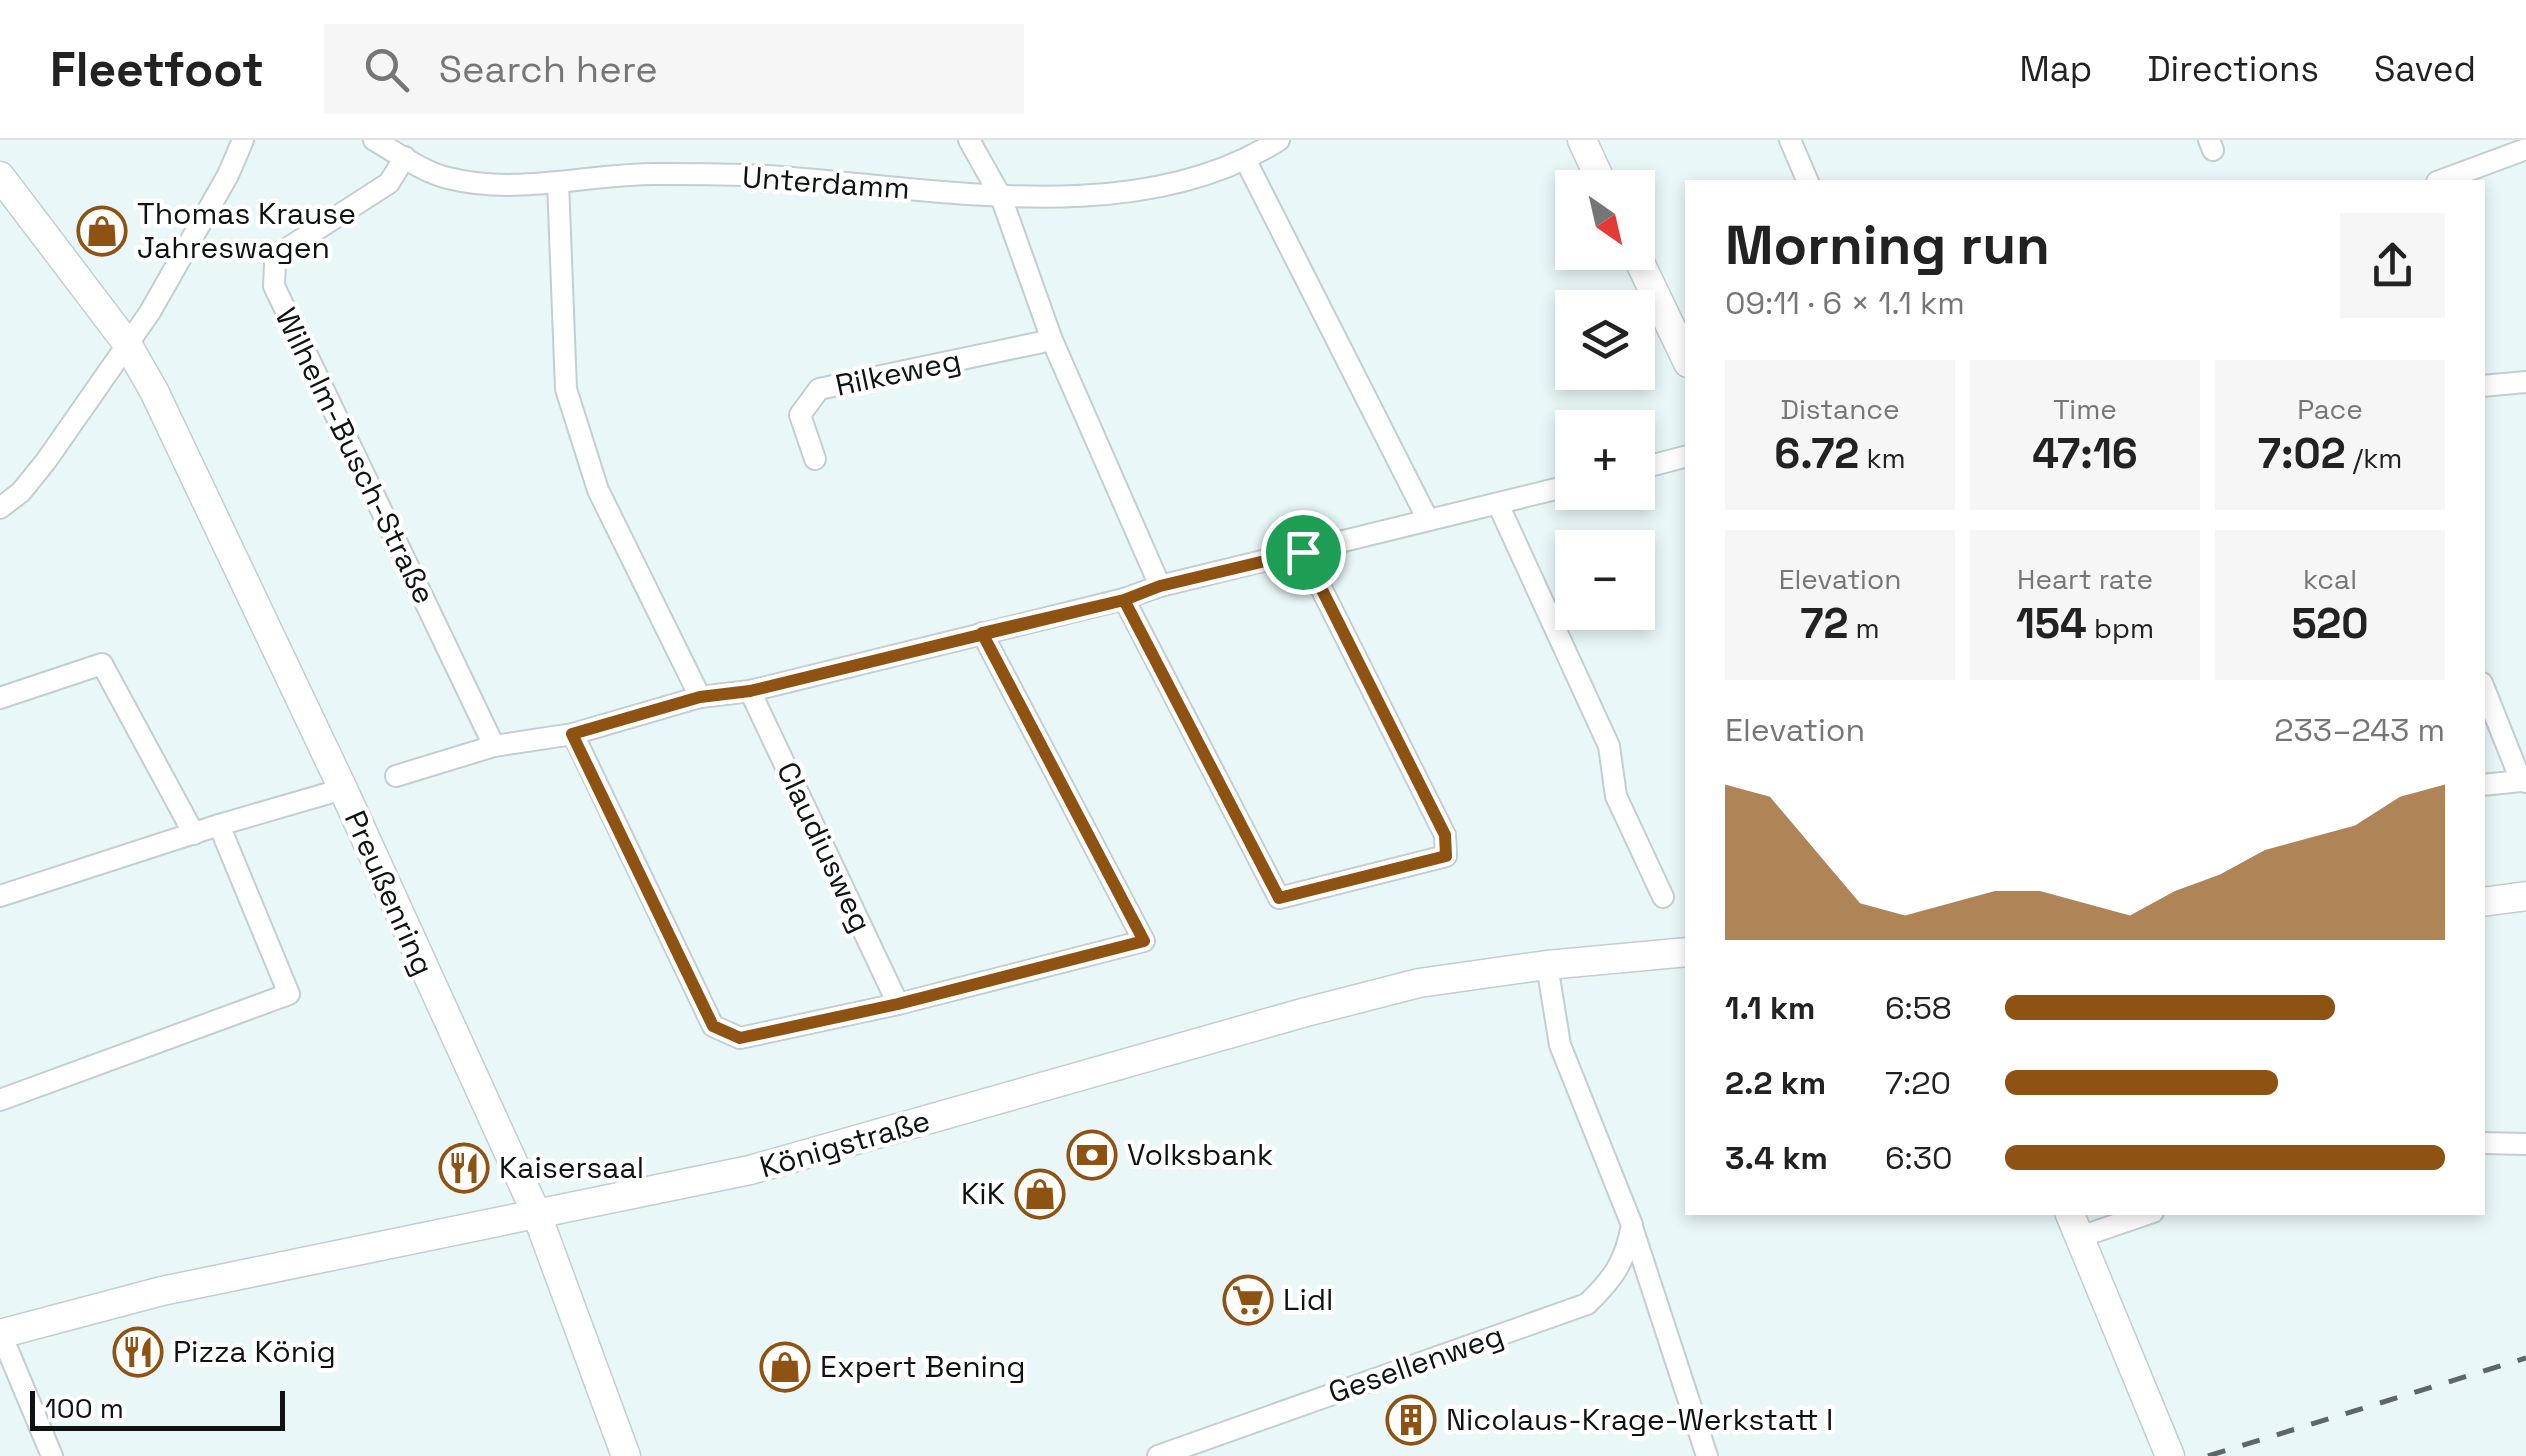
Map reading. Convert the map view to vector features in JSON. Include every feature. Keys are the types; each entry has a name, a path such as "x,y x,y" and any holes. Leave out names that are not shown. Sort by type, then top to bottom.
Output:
{"street":[{"path":"0,508 21,492 46,462 150,312 228,175 243,140"},
{"name":"Unterdamm","path":"374,140 445,178 493,185 653,174 764,176 1000,196 1126,192 1182,182 1246,161 1278,140"},
{"path":"969,140 1000,196 1052,340 1160,586"},
{"path":"1582,140 1596,170"},
{"path":"1790,140 1807,180"},
{"path":"2441,180 2526,149"},
{"name":"Wilhelm-Busch-Straße","path":"405,157 389,183 288,248 275,264 274,286 494,746"},
{"path":"1246,161 1428,520"},
{"name":"Preußenring","path":"0,176 126,342 154,391 343,789 537,1215 626,1456"},
{"path":"558,182 566,389 598,490 700,697"},
{"path":"1644,270 1685,357"},
{"name":"Rilkeweg","path":"816,459 800,414 820,389 1052,340"},
{"path":"2485,386 2526,382"},
{"path":"1655,464 1685,457"},
{"path":"396,776 494,746 572,734 700,697 750,691 1555,489"},
{"path":"1498,504 1609,746 1616,796 1663,898"},
{"path":"1124,600 1279,898 1446,856 1445,835 1303,552"},
{"path":"572,734 713,1026 740,1038 898,1004 1144,941 982,633"},
{"path":"0,698 102,664 194,834"},
{"path":"2485,690 2524,782 2485,786"},
{"name":"Claudiusweg","path":"750,691 898,1004"},
{"path":"0,896 343,789"},
{"path":"0,1100 289,994 219,825"},
{"path":"2485,902 2526,896"},
{"name":"Königstraße","path":"0,1334 162,1291 750,1170 1306,1012 1419,984 1547,965 1685,952"},
{"path":"1547,965 1560,1045 1632,1225 1707,1456"},
{"path":"2485,1143 2526,1144"},
{"path":"2134,1215 2074,1225 2170,1456"},
{"name":"Gesellenweg","path":"1158,1456 1587,1304 1612,1281 1627,1250 1632,1225"},
{"path":"0,1334 52,1456"}],"railway":[{"path":"2208,1456 2526,1358"}],"place":[{"name":"Thomas Krause Jahreswagen","path":"102,231"},
{"name":"Volksbank","path":"1092,1155"},
{"name":"Kaisersaal","path":"464,1168"},
{"name":"KiK","path":"1040,1194"},
{"name":"Lidl","path":"1248,1300"},
{"name":"Pizza König","path":"138,1352"},
{"name":"Expert Bening","path":"785,1367"},
{"name":"Nicolaus-Krage-Werkstatt I","path":"1411,1420"}],"route":[{"path":"1303,552 1445,835 1446,856 1279,898 1124,600 982,633 1144,941 898,1004 740,1038 713,1026 572,734 700,697 750,691 1303,552"}]}
